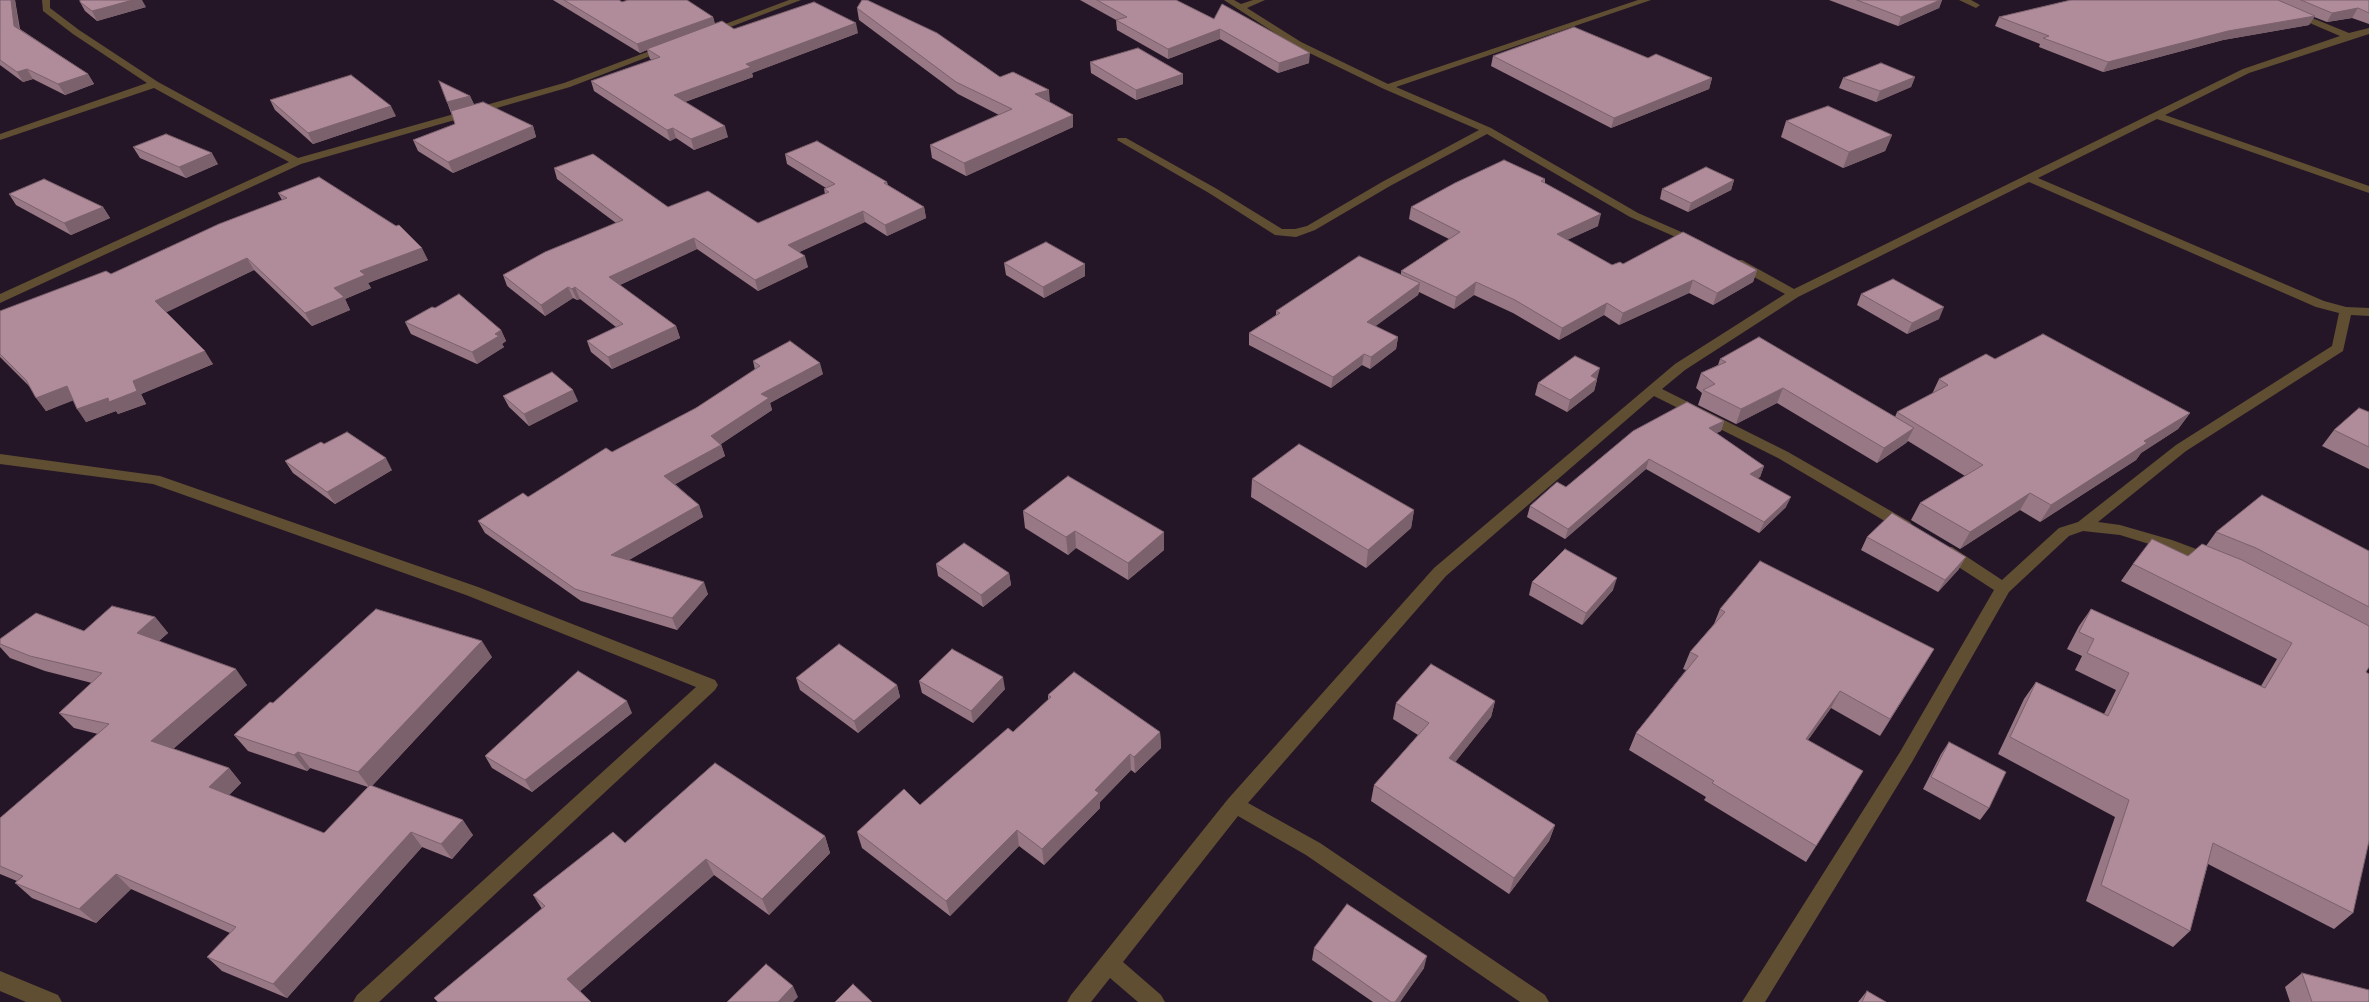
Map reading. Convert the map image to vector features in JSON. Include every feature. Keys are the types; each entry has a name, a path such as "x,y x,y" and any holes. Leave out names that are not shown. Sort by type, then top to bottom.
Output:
{"street":[{"path":"46,0 46,9 76,32 155,84 297,162"},
{"path":"695,37 796,0"},
{"path":"1228,0 1242,7 1298,44 1387,87 1487,130 1553,170 1634,215 1706,245"},
{"path":"1242,7 1261,0"},
{"path":"1387,87 1647,0"},
{"path":"1963,0 1976,5"},
{"path":"2260,0 2348,36"},
{"path":"1078,1002 1235,805 1440,572 1680,367 1794,294 2246,71 2348,36 2369,31"},
{"path":"0,299 297,162 567,85 677,44"},
{"path":"0,137 155,84"},
{"path":"2156,115 2369,190"},
{"path":"1122,140 1213,191 1279,233 1296,233 1311,228 1386,184 1487,130"},
{"path":"2028,178 2320,304 2346,311 2369,312"},
{"path":"1730,258 1794,294"},
{"path":"1753,1002 1906,757 2003,588 2064,532 2083,526 2181,448 2338,348 2346,311"},
{"path":"1653,390 1783,455 1920,535"},
{"path":"0,459 155,479 472,591 709,685 364,1002"},
{"path":"2083,526 2120,530 2167,544 2227,567"},
{"path":"1937,545 2003,588"},
{"path":"1235,805 1313,849 1538,1002"},
{"path":"1110,963 1154,1002"},
{"path":"0,981 51,1002"}],"building":[{"path":"0,0 11,0 14,26 88,74 58,84 27,69 17,72 0,60"},
{"path":"80,0 133,0 92,11"},
{"path":"564,0 619,0 622,2 628,0 687,0 713,17 637,44"},
{"path":"862,0 867,0 937,33 1000,77 1013,72 1049,90 1035,94 1073,115 964,163 930,145 1012,109 956,82 857,8"},
{"path":"1097,0 1176,0 1214,19 1222,4 1310,53 1279,63 1220,29 1168,49 1116,20 1127,17"},
{"path":"1857,0 1940,0 1901,17"},
{"path":"2071,0 2278,0 2315,16 2228,31 2108,62 2043,38 2049,36 1999,17"},
{"path":"2301,0 2369,0 2369,13 2358,8 2332,13"},
{"path":"814,2 856,23 746,64 751,67 674,95 725,126 691,139 673,128 667,130 591,81 660,57 647,49 722,21 734,29"},
{"path":"1574,27 1648,58 1656,54 1712,78 1614,118 1493,56"},
{"path":"1138,48 1183,74 1136,90 1090,62"},
{"path":"1881,63 1915,77 1880,91 1843,78"},
{"path":"351,75 391,106 308,133 270,100"},
{"path":"439,81 470,96 447,102"},
{"path":"483,102 533,126 448,162 413,140 455,124 451,111"},
{"path":"1828,106 1892,135 1849,152 1786,121"},
{"path":"166,134 212,153 179,167 133,147"},
{"path":"817,141 887,182 884,183 924,207 885,225 863,211 788,245 805,256 755,280 694,238 609,277 676,326 608,357 587,341 623,324 575,287 572,289 568,287 541,305 503,275 545,252 623,220 554,168 593,154 668,207 708,191 758,223 829,192 824,189 835,184 785,154"},
{"path":"1504,160 1545,179 1541,181 1601,214 1557,234 1612,265 1620,262 1623,264 1683,232 1757,270 1717,293 1693,280 1623,313 1607,303 1562,328 1515,300 1476,282 1456,297 1401,271 1460,232 1411,207 1455,183"},
{"path":"1706,167 1734,180 1691,203 1662,189"},
{"path":"319,177 396,226 399,225 422,248 360,271 365,275 334,288 344,297 305,313 247,258 155,301 205,351 133,381 137,391 109,402 108,398 77,409 67,386 36,398 26,380 0,354 0,311 106,271 111,274 219,224 287,198 278,193"},
{"path":"44,179 103,207 64,223 9,194"},
{"path":"1046,242 1085,264 1043,287 1004,263"},
{"path":"1359,256 1420,283 1367,322 1398,337 1371,357 1364,354 1333,377 1249,333 1280,313 1276,311"},
{"path":"1893,279 1944,307 1912,323 1861,294"},
{"path":"459,294 501,330 495,334 499,336 472,352 405,322 432,307 435,308"},
{"path":"2043,334 2190,413 2144,441 2147,443 2051,505 2030,493 1970,532 1920,503 1983,465 1897,412 1948,385 1939,379 1986,354 1995,359"},
{"path":"1759,337 1914,428 1884,448 1783,388 1741,409 1703,390 1715,384 1701,373 1726,362 1720,359"},
{"path":"790,341 820,363 761,394 769,398 711,436 721,445 664,476 699,505 611,555 704,582 672,618 575,589 478,521 523,493 528,497 606,448 612,452 696,408 760,366 753,361"},
{"path":"1575,356 1600,368 1591,376 1597,379 1570,400 1538,383"},
{"path":"552,372 573,390 524,414 503,396"},
{"path":"1687,402 1724,421 1709,428 1764,466 1750,474 1791,497 1764,522 1649,459 1568,529 1530,506 1557,482 1566,487 1633,431"},
{"path":"2359,408 2369,412 2369,447 2334,430"},
{"path":"347,432 386,458 327,492 285,461 321,442 324,444"},
{"path":"1299,444 1414,510 1368,550 1252,479"},
{"path":"1068,476 1164,532 1128,563 1075,531 1066,537 1023,511"},
{"path":"2262,495 2369,551 2369,607 2256,548 2216,532"},
{"path":"1892,513 1966,557 1945,580 1867,537"},
{"path":"2152,539 2188,556 2202,544 2242,560 2369,626 2369,667 2366,672 2369,674 2369,841 2353,913 2213,843 2190,931 2101,885 2129,800 2010,737 2036,682 2108,716 2129,673 2087,653 2094,639 2079,632 2091,609 2265,688 2292,643 2133,564"},
{"path":"964,543 1009,573 981,595 936,564"},
{"path":"1565,549 1617,578 1586,613 1532,582"},
{"path":"1760,561 1934,649 1890,719 1840,691 1806,739 1863,771 1816,846 1712,783 1714,781 1636,733 1698,656 1690,652 1725,612 1720,609"},
{"path":"112,606 155,617 137,633 236,669 151,741 229,768 209,787 324,833 370,785 463,820 441,844 411,832 273,984 207,957 236,927 116,874 79,909 15,883 23,876 0,866 0,818 109,724 59,713 102,673 30,656 0,644 0,639 36,613 84,631"},
{"path":"376,609 482,641 358,772 298,752 294,755 234,735 270,702 273,703"},
{"path":"839,644 897,685 854,721 796,678"},
{"path":"952,649 1003,677 971,711 919,681"},
{"path":"1431,664 1495,701 1449,758 1555,825 1514,878 1374,785 1429,723 1396,703"},
{"path":"578,671 627,701 525,780 485,756"},
{"path":"1074,672 1160,732 1134,757 1130,754 1095,790 1099,793 1042,849 1017,830 946,901 857,832 904,789 920,805 1008,728 1013,732 1051,697 1048,695"},
{"path":"1949,742 2006,772 1989,808 1931,777"},
{"path":"715,763 825,836 762,899 706,859 567,979 591,1002 438,1002 434,998 545,906 533,895 613,832 625,843"},
{"path":"1347,904 1427,956 1395,1002 1391,1002 1314,948"},
{"path":"766,964 793,986 778,1002 727,1002"},
{"path":"2302,973 2369,990 2369,1002 2312,1002"},
{"path":"853,984 872,1002 835,1002"},
{"path":"1867,991 1886,1002 1862,1002"}]}
